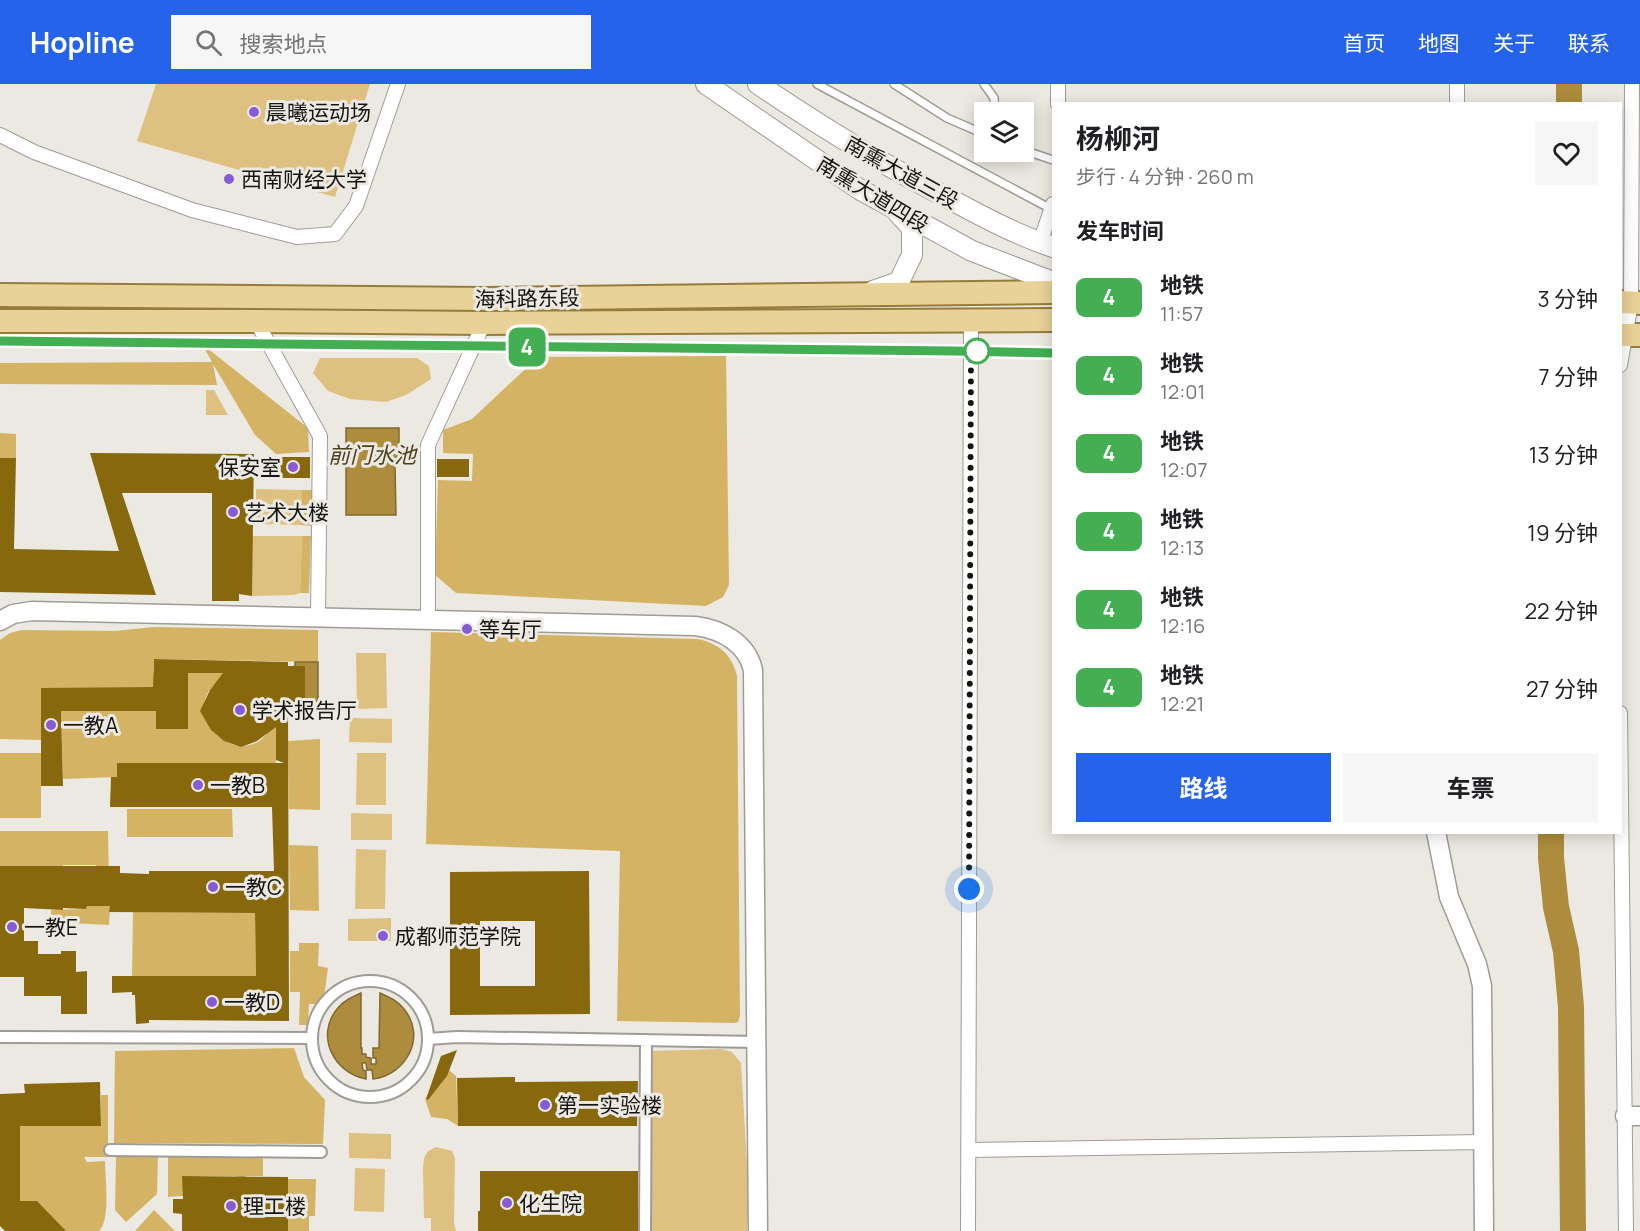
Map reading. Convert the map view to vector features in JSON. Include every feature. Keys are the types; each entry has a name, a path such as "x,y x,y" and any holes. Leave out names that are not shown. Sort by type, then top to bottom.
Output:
{"main road":[{"name":"南熏大道四段","path":"706,84 859,189 972,251 1052,282"},
{"name":"南熏大道三段","path":"758,84 833,134 890,168 974,212 1049,241"},
{"path":"868,293 900,282 912,255 912,228 894,208"},
{"name":"海科路东段","path":"0,295 486,299 1052,292"},
{"name":"海科路东段","path":"0,321 484,323 1052,320"}],"street":[{"path":"0,135 34,152 192,210 297,237 335,234 356,206 398,84"},
{"path":"1058,84 1058,102"},
{"path":"1457,84 1457,102"},
{"path":"1622,358 1628,335 1630,303 1632,84"},
{"path":"1049,241 1052,208"},
{"path":"968,1231 971,320"},
{"path":"256,321 320,436 318,617"},
{"path":"428,619 428,445 484,323"},
{"path":"0,621 13,614 32,611 706,627 722,632 743,650 752,662 753,670 758,1231"},
{"path":"1622,779 1632,1116 1626,1231"},
{"path":"1436,834 1449,897 1477,964 1482,986 1484,1231"},
{"path":"361,981 381,982 399,989 415,1002 425,1019 428,1039 426,1057 417,1074 404,1087 387,1095 368,1097 350,1094 334,1085 321,1071 314,1054 312,1038 316,1017 326,1000 342,988 361,981"},
{"path":"428,1039 457,1036 757,1042"},
{"path":"0,1038 312,1038"},
{"path":"645,1231 646,1040"},
{"path":"968,1150 1483,1142"},
{"path":"110,1150 321,1152"}],"lane":[{"path":"817,84 1052,208"},
{"path":"894,84 947,118 974,130"},
{"path":"984,84 994,102"},
{"path":"1034,154 1052,160"}],"shaded area":[{"name":"晨曦运动场","path":"156,84 370,84 335,197 137,141"},
{"path":"202,344 308,428 309,452 276,454 255,435 213,364 217,385 0,384 0,363 212,362"},
{"path":"726,356 729,585 723,597 706,606 456,593 435,575 438,480 472,481 473,454 443,453 443,430 472,419 538,357"},
{"path":"320,358 417,358 429,366 431,379 406,395 386,402 350,399 328,391 313,373"},
{"path":"206,390 214,390 228,415 206,415"},
{"path":"0,433 16,434 16,458 0,458"},
{"path":"256,489 302,490 301,525 256,524"},
{"path":"302,490 314,490 313,526 301,525"},
{"path":"252,536 302,536 300,593 252,596"},
{"path":"302,536 311,536 309,593 300,593"},
{"path":"154,627 318,630 318,662 154,659 153,673 239,673 216,683 205,698 204,712 209,725 218,736 230,743 244,746 257,742 269,731 276,714 276,763 117,763 117,777 63,779 61,711 156,711 156,729 188,729 188,687 41,689 41,740 0,739 0,640 10,633 22,630 115,631"},
{"path":"431,632 697,639 711,643 728,656 737,676 740,1016 738,1022 617,1021 620,851 426,844"},
{"path":"356,653 386,653 387,708 357,709"},
{"path":"350,718 392,719 392,743 349,742"},
{"path":"320,739 320,810 289,809 288,741"},
{"path":"0,753 41,753 41,818 0,818"},
{"path":"357,753 386,753 386,805 356,805"},
{"path":"127,809 232,809 233,837 127,837"},
{"path":"351,813 392,814 392,840 351,840"},
{"path":"0,831 108,831 109,883 97,883 96,865 63,865 63,888 0,866"},
{"path":"289,845 318,846 319,911 290,910"},
{"path":"356,849 386,850 385,909 355,909"},
{"path":"87,906 110,906 109,925 51,922 51,910 86,909"},
{"path":"133,912 255,913 256,976 132,976"},
{"path":"391,918 391,941 348,941 348,919"},
{"path":"299,943 319,943 318,966 328,968 323,1004 309,1004 308,1025 299,1025 300,992 290,992 290,951 299,951"},
{"path":"294,1048 304,1077 325,1100 323,1144 114,1143 115,1051"},
{"path":"722,1049 732,1052 741,1063 749,1199 747,1231 651,1231 651,1051"},
{"path":"449,1070 456,1076 458,1126 447,1119 431,1117 425,1099 441,1084"},
{"path":"101,1095 108,1095 108,1157 84,1157 87,1162 105,1161 105,1218 99,1231 66,1231 20,1201 20,1126 101,1126"},
{"path":"349,1133 391,1134 391,1159 349,1158"},
{"path":"436,1147 452,1151 455,1158 454,1223 456,1231 431,1231 431,1218 424,1218 424,1158 428,1151"},
{"path":"116,1155 158,1156 157,1194 126,1222 115,1210"},
{"path":"263,1156 263,1176 246,1176 237,1182 236,1176 183,1176 183,1196 168,1197 168,1157"},
{"path":"355,1168 385,1169 384,1212 354,1211"},
{"path":"288,1179 316,1179 315,1216 309,1216 309,1231 288,1231"},
{"path":"154,1210 175,1231 135,1231"}],"water":[{"name":"前门水池","path":"346,428 399,428 399,448 395,465 396,515 346,515"},
{"path":"295,662 318,662 318,701 310,702 310,711 295,711"},
{"path":"361,993 361,1048 362,1054 371,1058 371,1064 376,1064 376,1058 373,1058 373,1048 379,1048 380,993 402,1006 411,1020 414,1031 410,1053 403,1062 385,1076 373,1079 372,1070 367,1070 366,1063 362,1063 363,1070 366,1071 366,1079 345,1069 331,1052 328,1041 328,1030 337,1009 345,1001"}],"building":[{"name":"艺术大楼","path":"90,453 254,454 252,596 239,594 239,601 212,601 212,493 122,493 156,595 0,592 0,458 16,458 14,549 119,551"},
{"name":"保安室","path":"276,457 310,457 310,478 276,478"},
{"path":"437,459 469,459 469,477 437,477"},
{"path":"154,659 288,662 288,666 305,666 305,702 288,702 289,1021 149,1020 149,1023 136,1024 135,995 132,995 132,992 112,993 112,976 256,976 255,913 109,912 110,906 87,906 86,909 63,908 63,910 24,908 24,941 38,941 38,954 61,954 61,951 76,951 76,972 87,971 87,1014 61,1014 61,996 24,996 24,977 0,977 0,866 120,866 120,873 149,874 149,871 274,871 272,807 110,807 111,777 117,777 117,763 284,763 276,760 276,727 257,741 241,747 224,741 211,730 200,711 210,690 223,673 188,673 188,729 156,729 156,711 61,711 63,786 41,786 41,688 153,687"},
{"path":"589,871 590,1014 450,1015 450,872","holes":["480,921 535,921 535,986 480,986"]},
{"path":"457,1050 447,1076 428,1100 426,1099 441,1056"},
{"name":"第一实验楼","path":"515,1077 515,1082 638,1081 637,1126 458,1126 457,1078"},
{"path":"100,1082 101,1126 20,1126 20,1201 37,1201 66,1231 5,1231 0,1226 0,1094 25,1093 24,1084"},
{"name":"化生院","path":"480,1171 638,1171 638,1231 478,1231"},
{"path":"182,1176 288,1177 288,1231 182,1231 182,1214 173,1213 173,1199 183,1199"}],"waterway":[{"path":"1569,84 1569,102"},
{"path":"1551,834 1556,907 1566,951 1571,1007 1573,1231"}],"metro line":[{"name":"4","path":"0,341 1052,353"}],"place":[{"name":"晨曦运动场","path":"254,112"},
{"name":"西南财经大学","path":"229,179"},
{"name":"保安室","path":"293,467"},
{"name":"艺术大楼","path":"233,512"},
{"name":"等车厅","path":"467,629"},
{"name":"学术报告厅","path":"240,710"},
{"name":"一教A","path":"51,725"},
{"name":"一教B","path":"198,785"},
{"name":"一教C","path":"213,887"},
{"name":"一教E","path":"12,927"},
{"name":"成都师范学院","path":"383,936"},
{"name":"一教D","path":"212,1002"},
{"name":"第一实验楼","path":"545,1105"},
{"name":"化生院","path":"507,1203"},
{"name":"理工楼","path":"231,1206"}],"route":[{"path":"969,889 971,344 977,351"}]}
